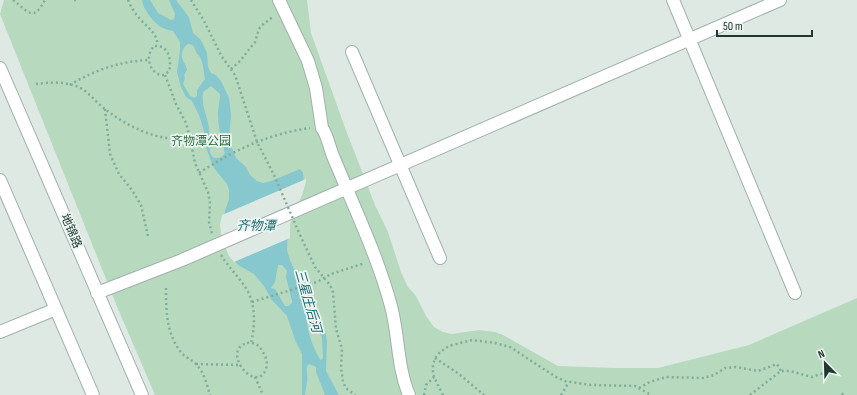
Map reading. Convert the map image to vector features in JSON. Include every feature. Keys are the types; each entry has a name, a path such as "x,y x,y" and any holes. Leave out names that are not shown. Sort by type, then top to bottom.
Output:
{"street":[{"path":"673,0 795,293"},
{"path":"98,293 182,260 780,0"},
{"path":"282,5 308,61 316,88 322,128 325,132 333,156 379,271 391,307 399,363 409,395"},
{"path":"352,52 440,258"},
{"name":"地锦路","path":"0,68 142,395"},
{"path":"0,180 93,395"},
{"path":"0,332 56,309"}],"path":[{"path":"13,0 25,11 33,13 38,11 45,0"},
{"path":"128,0 140,20 154,32 158,45 164,48 170,58 169,69 165,75"},
{"path":"191,0 207,27 218,50 235,75 256,142 274,175 315,267 333,292 336,329 342,349 341,368 343,382 346,388 355,395"},
{"path":"231,69 240,61 255,42 262,25 273,16 282,5"},
{"path":"158,45 150,50 149,60 151,68 155,73 165,75"},
{"path":"70,85 87,75 114,65 149,60"},
{"path":"165,75 176,104 186,123 193,158 210,198 209,222 213,238"},
{"path":"36,84 59,83 81,88 105,109 144,132 154,136 177,139 190,138"},
{"path":"105,109 112,160 119,174 132,190 141,205 148,236"},
{"path":"199,173 238,150 263,139 291,132 322,128"},
{"path":"220,252 248,292 252,302 254,324 251,343"},
{"path":"252,302 305,286 366,263"},
{"path":"166,288 166,312 170,332 176,346 183,355 196,364 203,374 210,395"},
{"path":"443,395 434,377 432,365 435,358 440,352 449,346 472,340 486,341 510,347 556,377 569,382 591,385 636,386 650,395"},
{"path":"255,377 264,372 266,362 261,349 255,344 245,343 239,349 237,355 247,374 255,377 263,395"},
{"path":"435,358 459,374 484,395"},
{"path":"196,364 241,365"},
{"path":"638,388 666,377 708,377 730,367 758,371 777,364 781,371"},
{"path":"750,395 781,371 790,371 812,377 826,372"},
{"path":"424,395 426,385 434,377"},
{"path":"561,395 569,382"}],"green space":[{"name":"齐物潭公园","path":"4,0 307,0 311,33 347,133 375,205 388,232 401,272 408,287 416,296 426,316 434,327 443,332 452,334 479,330 495,332 558,366 658,368 749,345 857,298 857,395 155,395 118,309 0,14"}],"water":[{"name":"齐物潭","path":"142,0 150,0 158,13 171,20 174,19 175,14 169,0 176,0 189,17 193,33 200,39 207,53 208,67 211,73 216,75 221,81 229,98 231,115 229,141 236,158 246,167 250,175 257,181 263,183 300,169 303,173 304,182 288,223 287,250 306,297 320,318 323,326 327,342 326,371 339,395 325,395 316,372 316,367 309,364 307,366 305,395 302,395 302,354 295,340 287,316 271,299 264,286 254,274 238,265 230,255 222,225 229,199 229,190 227,184 214,168 208,153 199,115 192,101 186,97 181,87 177,72 180,42 173,31 162,28 155,22 146,11","holes":["187,45 193,45 200,57 205,79 197,90 197,96 194,98 190,96 183,84 185,78 184,75 187,70 182,54","211,86 220,94 218,111 219,123 225,153 220,158 214,158 211,155 209,146 209,128 203,106 203,92","278,265 282,265 287,271 286,277 292,301 292,303 288,306 285,306 275,289 271,288 275,282","308,313 316,324 322,338 323,358 321,360 315,351 310,338 307,318"]}],"pier":[{"path":"306,179 302,195 290,224 290,238 234,262 229,256 222,240 220,225 222,215"}],"water label":[{"name":"三星庄后河","path":"308,301"}]}
